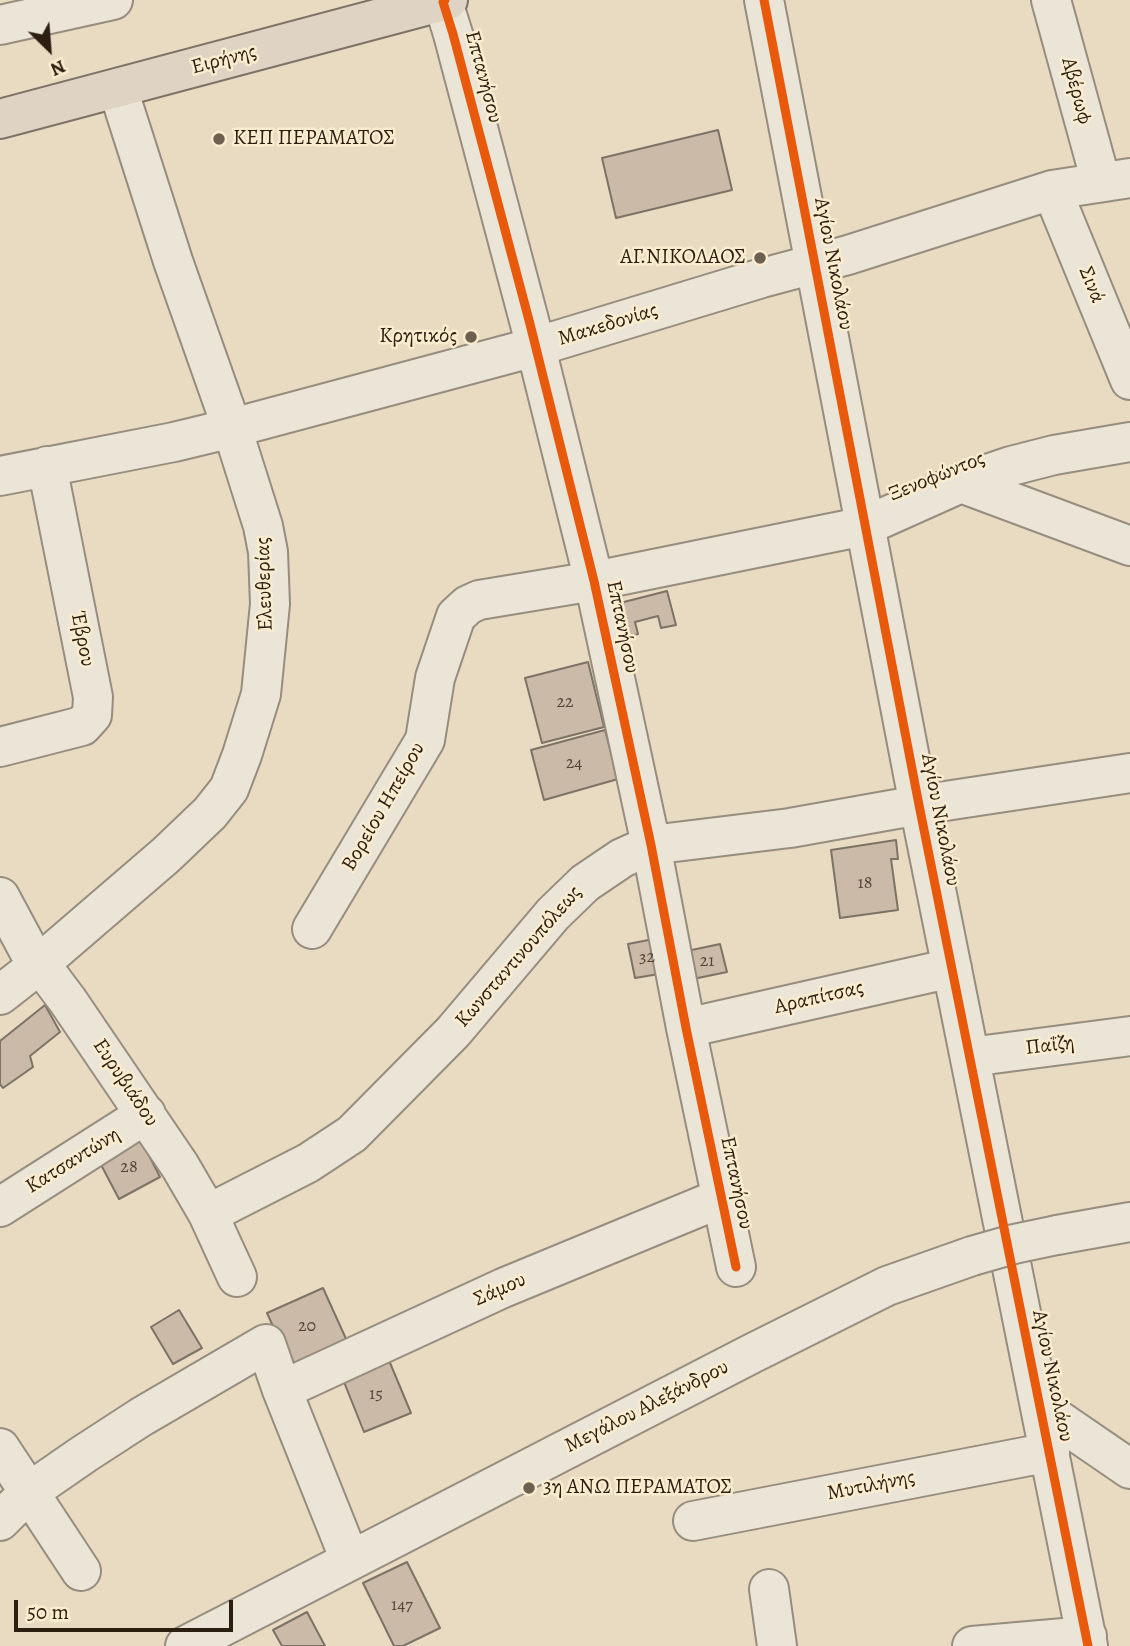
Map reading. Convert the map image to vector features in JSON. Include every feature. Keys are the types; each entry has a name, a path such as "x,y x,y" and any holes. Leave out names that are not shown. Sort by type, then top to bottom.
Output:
{"main road":[{"name":"Ειρήνης","path":"0,119 445,1"}],"street":[{"path":"0,25 113,0"},
{"name":"Αγίου Νικολάου","path":"764,0 919,805 1087,1641"},
{"name":"Αβέρωφ","path":"1051,0 1115,180"},
{"name":"Επτανήσου","path":"445,1 594,581 651,845 736,1268"},
{"name":"Ελευθερίας","path":"0,995 166,855 210,813 229,789 261,694 270,604 268,552 263,526 118,89"},
{"name":"Μακεδονίας","path":"0,476 232,428 535,347 1052,190 1115,180"},
{"name":"Σινά","path":"1052,190 1130,380"},
{"name":"Ξενοφώντος","path":"594,581 865,526 961,483 1012,466 1054,455 1130,442"},
{"name":"Έβρου","path":"0,747 82,726 92,715 93,697 47,466"},
{"path":"961,483 1130,546"},
{"name":"Βορείου Ηπείρου","path":"312,929 425,740 435,678 456,616 479,600 594,581"},
{"name":"Κωνσταντινουπόλεως","path":"208,1214 308,1163 352,1134 453,1032 552,914 584,883 622,858 651,845 790,828 919,805 1130,773"},
{"name":"Ευρυβιάδου","path":"0,897 37,966 50,977 68,1001 180,1166 208,1214 237,1277"},
{"name":"Αραπίτσας","path":"686,1028 952,968"},
{"name":"Παΐζη","path":"970,1057 1130,1036"},
{"name":"Κατσαντώνη","path":"0,1207 146,1114"},
{"name":"Σάμου","path":"282,1390 503,1288 721,1198"},
{"name":"Μεγάλου Αλεξάνδρου","path":"185,1646 887,1286 1014,1244 1130,1222"},
{"path":"0,1521 29,1492 141,1417 266,1344 349,1560"},
{"path":"1041,1408 1130,1469"},
{"path":"0,1448 81,1571"},
{"name":"Μυτιλήνης","path":"693,1521 1050,1452"},
{"path":"769,1589 777,1646"},
{"path":"972,1646 1087,1641"}],"building":[{"path":"718,130 732,190 616,218 602,158"},
{"path":"667,591 676,625 661,628 658,616 635,622 638,634 624,638 616,604"},
{"path":"588,662 604,727 542,743 525,678"},
{"path":"605,730 618,779 544,800 531,750"},
{"path":"896,840 898,859 891,859 898,910 840,918 831,850"},
{"path":"659,938 665,973 635,978 628,944"},
{"path":"720,944 727,972 693,979 687,951"},
{"path":"45,1005 60,1032 30,1056 33,1067 3,1088 0,1084 0,1041"},
{"path":"139,1136 160,1177 119,1199 98,1159"},
{"path":"323,1288 347,1341 291,1366 267,1313"},
{"path":"179,1310 202,1348 173,1364 151,1327"},
{"path":"388,1358 411,1413 364,1432 342,1377"},
{"path":"407,1562 440,1628 403,1646 394,1646 363,1583"},
{"path":"307,1612 325,1646 282,1646 273,1630"}],"cycle path":[{"path":"445,0 443,2 530,324 594,581 651,845 736,1267"},
{"path":"764,0 919,805 1088,1646"}],"place":[{"name":"ΚΕΠ ΠΕΡΑΜΑΤΟΣ","path":"219,139"},
{"name":"ΑΓ.ΝΙΚΟΛΑΟΣ","path":"760,258"},
{"name":"Κρητικός","path":"471,337"},
{"name":"3η ΑΝΩ ΠΕΡΑΜΑΤΟΣ","path":"529,1488"}]}
